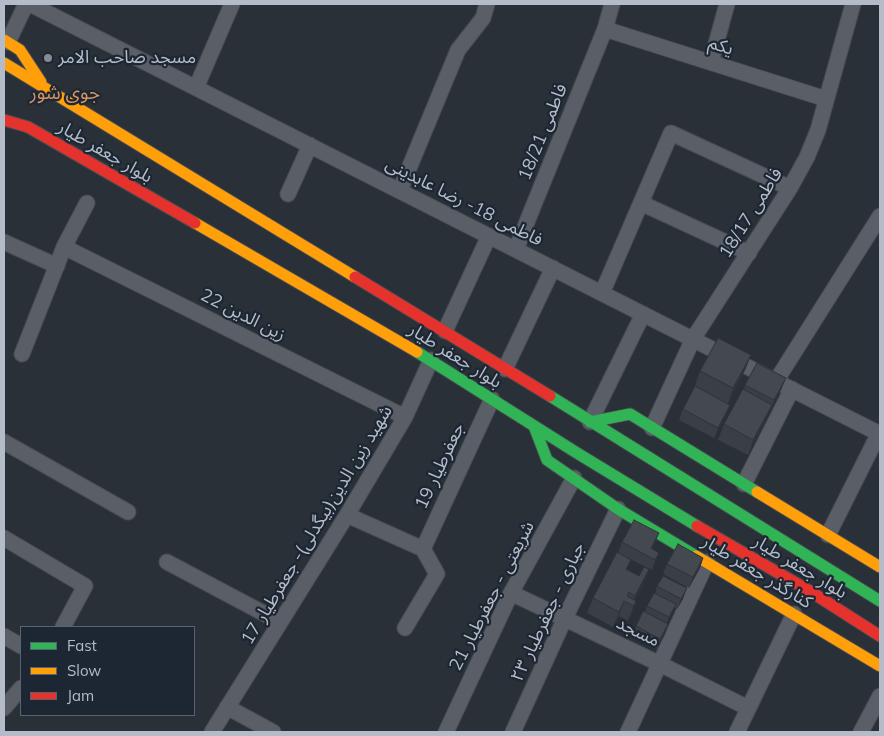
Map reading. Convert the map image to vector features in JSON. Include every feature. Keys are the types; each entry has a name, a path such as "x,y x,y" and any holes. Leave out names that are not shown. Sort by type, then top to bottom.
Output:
{"main road":[{"name":"بلوار جعفر طیار","path":"6,41 20,50 45,87"},
{"name":"بلوار جعفر طیار","path":"4,64 45,87 445,331 880,600"},
{"path":"4,110 28,128"},
{"name":"بلوار جعفر طیار","path":"4,120 28,128 435,353 492,399 534,426 717,538 808,590 880,636"},
{"path":"435,353 445,331"},
{"path":"590,422 630,414 880,567"},
{"name":"کنارگذر جعفر طیار","path":"534,426 547,460 618,509 880,666"}],"street":[{"path":"6,41 26,4"},
{"name":"فاطمی 18- رضا عابدینی","path":"30,4 880,433"},
{"path":"196,88 232,4"},
{"path":"400,190 458,50 483,18 487,4"},
{"name":"فاطمی 18/21","path":"516,249 605,29 612,4"},
{"path":"711,62 727,4"},
{"name":"فاطمی 18/17","path":"652,428 694,339 790,188 807,157 818,130 853,4"},
{"name":"یکم","path":"605,29 826,99"},
{"path":"602,293 671,133 790,188"},
{"path":"288,194 310,145"},
{"path":"641,203 749,253"},
{"path":"22,354 64,247 87,204"},
{"path":"776,381 880,216"},
{"path":"445,331 489,236"},
{"path":"4,242 57,266"},
{"name":"زین الدین 22","path":"64,247 405,417"},
{"path":"505,369 553,268"},
{"path":"590,422 643,314"},
{"name":"شهید زین الدین(بیگدلی)- جعفرطیار 17","path":"212,732 348,515 405,417 435,353"},
{"path":"744,484 792,389"},
{"name":"جعفرطیار 19","path":"423,549 492,399"},
{"path":"828,535 880,433"},
{"path":"4,442 128,512"},
{"name":"شریعتی - جعفرطیار 21","path":"446,732 511,593 574,478"},
{"name":"جباری - جعفرطیار ۲۳","path":"513,732 565,618 618,509"},
{"path":"348,515 423,549 437,574 405,628"},
{"path":"4,538 86,586 64,626"},
{"path":"167,562 280,622"},
{"path":"628,732 707,562"},
{"name":"مسجد","path":"511,593 748,708"},
{"path":"737,732 794,614"},
{"path":"4,636 20,645"},
{"path":"4,708 20,689"},
{"path":"861,732 880,696"},
{"path":"227,707 274,732"}],"building":[{"path":"718,338 751,355 733,388 700,371"},
{"path":"757,363 786,378 774,400 745,385"},
{"path":"695,386 730,405 718,428 683,409"},
{"path":"743,389 772,405 753,440 724,424"},
{"path":"634,520 659,533 651,548 659,553 655,560 622,542"},
{"path":"678,544 703,558 693,577 667,564"},
{"path":"617,552 631,560 626,569 639,576 644,567 649,569 635,596 629,592 627,596 636,601 634,606 624,601 619,612 593,598"},
{"path":"663,576 687,588 681,599 657,586"},
{"path":"654,593 676,604 669,617 647,606"},
{"path":"643,611 668,624 660,639 636,626"}],"traffic: fast":[{"path":"417,352 697,526"},
{"path":"550,396 880,601"},
{"path":"590,422 630,414 757,492"},
{"path":"534,426 547,460 618,509 696,556"}],"traffic: slow":[{"path":"4,40 20,50 41,82"},
{"path":"4,63 355,277"},
{"path":"195,223 417,352"},
{"path":"757,492 880,567"},
{"path":"696,556 880,666"}],"traffic: jam":[{"path":"4,120 28,127 195,223"},
{"path":"355,277 550,396"},
{"path":"697,526 808,590 880,636"}],"place":[{"name":"مسجد صاحب الامر","path":"48,58"}],"district":[{"name":"جوی شور","path":"65,93"}]}
